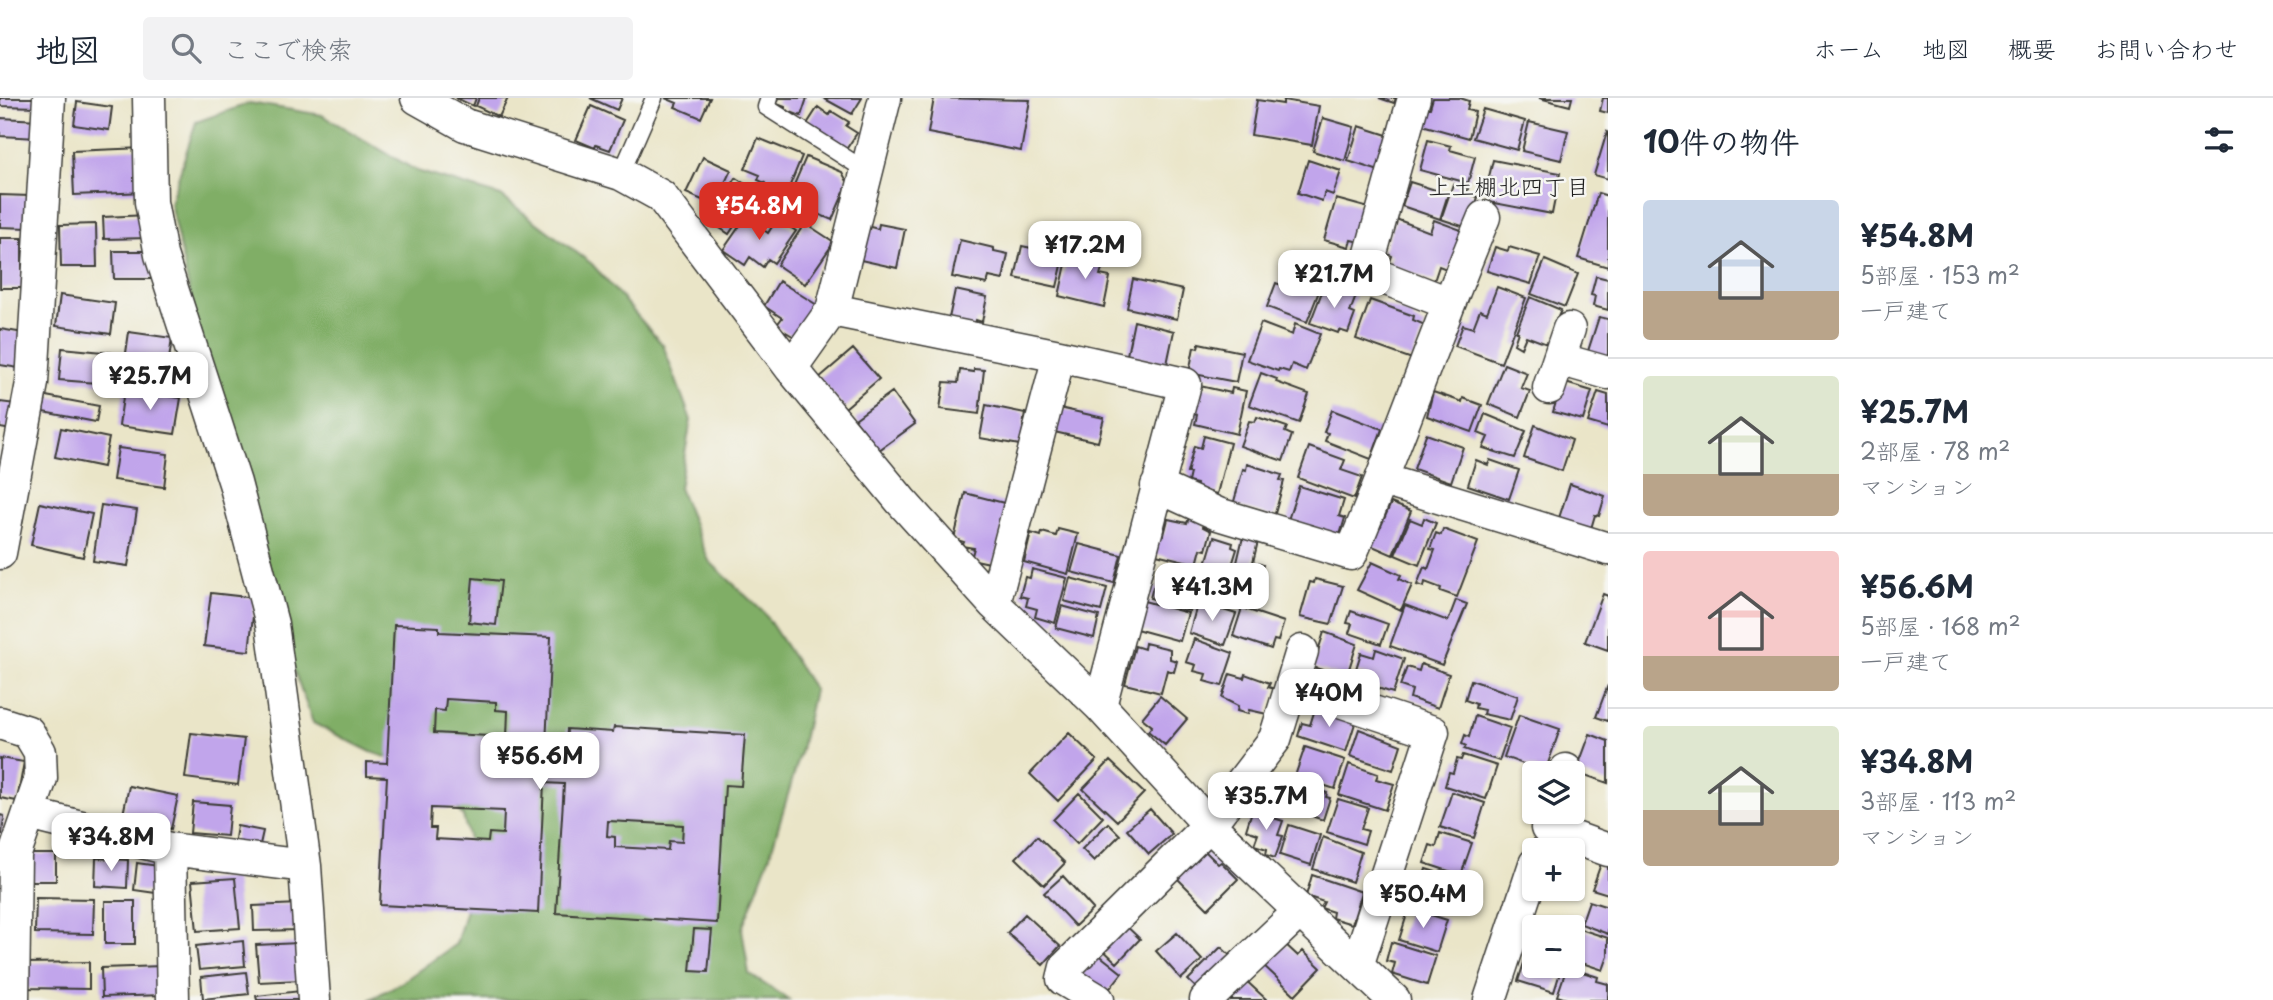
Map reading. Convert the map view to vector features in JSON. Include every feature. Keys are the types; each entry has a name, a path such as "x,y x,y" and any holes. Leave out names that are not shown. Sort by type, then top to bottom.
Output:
{"street":[{"path":"0,552 32,383 49,98"},
{"path":"149,98 152,202 161,255 235,483 272,624 305,866 314,1000"},
{"path":"417,98 465,125 621,174 661,196 792,368 901,501 994,604 1100,706 1209,825 1394,1000"},
{"path":"792,368 832,310 885,98"},
{"path":"1415,98 1366,271 1448,303"},
{"path":"1157,486 1218,513 1352,554 1383,480 1448,303 1484,218"},
{"path":"832,310 1059,355 1185,384 1100,706"},
{"path":"1569,329 1554,373 1608,373"},
{"path":"994,604 1059,355"},
{"path":"1383,480 1608,549"},
{"path":"1098,1000 1063,979 1066,967 1209,825 1275,739 1302,651"},
{"path":"1292,685 1433,732 1357,963"},
{"path":"0,723 28,732 40,752 41,778 15,854 13,1000"},
{"path":"29,814 170,849 305,866"},
{"path":"1546,830 1608,850"},
{"path":"170,849 173,1000"},
{"path":"1490,1000 1523,901"},
{"path":"1206,1000 1299,912"}],"lane":[{"path":"621,174 654,98"},
{"path":"769,98 766,107 865,170"}],"green space":[{"path":"250,103 322,115 417,171 501,196 592,264 663,345 691,420 679,488 709,561 764,613 814,690 800,754 770,855 742,929 749,974 789,1000 369,1000 401,983 456,944 477,871 463,816 423,770 371,752 313,723 279,628 202,348 170,203 196,122"}],"building":[{"path":"0,98 39,98 39,107 0,106"},
{"path":"456,98 476,98 473,106"},
{"path":"479,98 508,98 499,117 476,106"},
{"path":"590,98 622,98 617,110"},
{"path":"665,98 710,98 701,118 675,107 677,103"},
{"path":"779,98 807,98 801,116 777,104"},
{"path":"823,98 862,98 852,114"},
{"path":"934,98 1030,100 1021,151 928,133"},
{"path":"1379,98 1396,98 1394,103"},
{"path":"1433,98 1460,98 1469,101 1467,110 1475,112 1469,138 1422,125 1426,108 1430,108"},
{"path":"1539,98 1572,98 1570,106"},
{"path":"1603,98 1608,98 1608,113 1600,111"},
{"path":"1257,100 1283,104 1283,100 1319,106 1312,145 1251,135"},
{"path":"77,102 112,107 109,130 74,125"},
{"path":"591,106 623,120 610,150 596,145 595,148 576,140"},
{"path":"818,107 829,115 831,111 849,122 846,126 857,133 845,151 807,124"},
{"path":"1483,109 1525,121 1517,150 1473,138"},
{"path":"0,118 39,120 38,138 0,136"},
{"path":"1323,118 1354,127 1345,161 1313,151"},
{"path":"1529,122 1568,131 1561,160 1522,151"},
{"path":"1359,126 1390,136 1379,171 1348,161"},
{"path":"1608,133 1608,179 1594,175"},
{"path":"758,138 802,156 786,195 764,186 765,183 758,180 760,175 745,169"},
{"path":"1428,140 1451,146 1450,150 1475,157 1468,183 1420,170"},
{"path":"143,148 145,192 74,195 72,151"},
{"path":"703,157 731,170 720,193 714,191 709,203 686,193"},
{"path":"806,157 842,172 848,183 832,220 787,201"},
{"path":"1308,160 1341,171 1333,195 1325,192 1322,201 1298,193"},
{"path":"1493,160 1560,173 1552,214 1489,202 1494,179 1489,177"},
{"path":"736,178 757,192 729,234 711,222 729,196 726,194"},
{"path":"1410,182 1448,194 1440,219 1402,206"},
{"path":"1453,184 1468,189 1467,193 1478,197 1468,228 1441,219"},
{"path":"1598,193 1608,196 1608,267 1578,258"},
{"path":"0,195 30,196 29,228 0,227"},
{"path":"1336,199 1369,208 1360,242 1351,240 1349,247 1324,240"},
{"path":"149,215 150,238 104,239 103,217"},
{"path":"746,217 768,233 777,219 796,231 774,263 768,259 763,267 750,257 745,265 723,250"},
{"path":"1396,219 1430,232 1434,220 1464,231 1449,270 1439,266 1434,281 1389,264 1392,256 1383,252"},
{"path":"805,223 834,242 805,284 777,265"},
{"path":"96,224 97,267 61,267 60,225"},
{"path":"879,224 905,229 897,268 856,259 863,225 878,229"},
{"path":"0,238 22,238 22,288 0,288"},
{"path":"960,240 1008,254 1003,280 989,277 987,284 952,277"},
{"path":"1022,246 1055,253 1054,259 1063,261 1057,287 1015,278"},
{"path":"1495,247 1508,251 1509,247 1540,256 1531,284 1487,271"},
{"path":"113,251 152,251 153,279 114,279"},
{"path":"1068,255 1104,262 1100,275 1110,277 1104,307 1059,296"},
{"path":"1545,260 1578,274 1565,307 1531,294"},
{"path":"1596,276 1608,279 1608,310 1593,306 1595,296 1591,295"},
{"path":"1301,278 1321,286 1307,322 1267,307 1276,283 1289,288 1291,282 1298,284"},
{"path":"1133,279 1183,290 1177,319 1127,308"},
{"path":"779,281 817,305 796,338 776,326 782,318 764,306"},
{"path":"1325,284 1356,296 1350,312 1355,314 1348,333 1339,330 1338,333 1310,323"},
{"path":"1497,287 1526,298 1501,363 1455,346 1463,325 1473,328 1480,310 1487,313"},
{"path":"955,290 987,297 982,322 976,320 974,329 948,323"},
{"path":"60,295 115,303 111,334 56,326"},
{"path":"1530,297 1561,310 1547,344 1526,336 1521,348 1514,344 1516,332"},
{"path":"1370,300 1414,316 1413,320 1425,325 1412,359 1356,339"},
{"path":"1599,317 1608,319 1608,360 1588,351"},
{"path":"1134,321 1174,331 1167,364 1127,355"},
{"path":"1261,323 1292,335 1295,324 1320,334 1306,370 1292,364 1289,372 1278,371 1247,360"},
{"path":"0,329 30,334 25,369 0,365"},
{"path":"129,332 172,338 168,367 125,360"},
{"path":"1199,343 1242,352 1236,382 1189,373 1194,347 1198,348"},
{"path":"62,348 113,353 110,384 59,380"},
{"path":"853,349 879,379 845,408 819,378"},
{"path":"1504,364 1527,373 1521,388 1530,391 1520,417 1488,404"},
{"path":"974,369 984,370 979,414 940,409 944,382 958,383 960,370 974,372"},
{"path":"1261,373 1277,379 1276,382 1309,394 1299,423 1249,405"},
{"path":"1562,382 1592,391 1583,420 1553,412"},
{"path":"1200,386 1231,393 1232,388 1246,391 1237,434 1195,424 1197,415 1193,414"},
{"path":"124,390 181,398 175,434 119,426"},
{"path":"892,392 915,424 879,450 855,419"},
{"path":"1433,392 1462,402 1463,398 1482,405 1472,432 1427,416"},
{"path":"1598,392 1608,395 1608,428 1588,422"},
{"path":"46,396 99,406 96,422 43,412"},
{"path":"0,402 16,404 12,430 0,428"},
{"path":"986,405 1025,413 1023,427 1026,427 1020,445 980,438"},
{"path":"1055,407 1104,418 1098,442 1050,431"},
{"path":"1332,410 1382,429 1371,459 1325,441 1328,433 1324,432"},
{"path":"1485,414 1526,431 1515,458 1483,448 1488,437 1478,433"},
{"path":"1257,417 1287,427 1285,432 1292,435 1283,461 1240,446 1249,421 1255,422"},
{"path":"1535,425 1572,440 1562,471 1524,458"},
{"path":"61,428 109,438 103,467 55,457"},
{"path":"1426,434 1463,447 1451,482 1414,469"},
{"path":"1204,436 1230,443 1217,494 1196,489 1197,484 1188,482 1190,473 1187,473 1194,446 1201,448"},
{"path":"1309,447 1345,460 1341,470 1362,477 1354,499 1298,478"},
{"path":"118,448 168,454 164,487 113,480"},
{"path":"1476,460 1488,465 1490,460 1519,470 1509,499 1468,485"},
{"path":"1247,464 1282,475 1280,480 1284,481 1274,517 1233,505 1243,469 1246,470"},
{"path":"1570,484 1605,496 1599,516 1595,515 1590,532 1558,521"},
{"path":"1299,486 1344,500 1339,516 1345,518 1340,535 1288,520"},
{"path":"965,493 1008,504 994,564 971,559 974,548 962,546 964,542 954,539"},
{"path":"40,503 92,514 83,557 31,545"},
{"path":"1391,503 1411,511 1393,555 1370,545"},
{"path":"101,505 137,510 128,566 93,561"},
{"path":"1189,518 1204,522 1203,527 1211,531 1206,550 1201,549 1197,564 1152,553 1157,533 1164,535 1168,519 1187,523"},
{"path":"1424,518 1436,523 1419,565 1395,555 1410,519 1422,524"},
{"path":"1058,529 1078,534 1068,574 1024,562 1031,533 1041,536 1042,532 1056,536"},
{"path":"1443,529 1478,542 1457,597 1425,582 1424,587 1417,585 1424,567 1428,569 1435,550 1430,549 1436,533 1441,535"},
{"path":"1214,537 1233,543 1232,547 1237,549 1223,594 1199,587"},
{"path":"1243,537 1258,541 1253,562 1263,565 1253,605 1234,600 1236,593 1230,592"},
{"path":"1079,544 1121,555 1114,583 1071,572"},
{"path":"1372,562 1401,575 1399,579 1412,585 1401,610 1357,590"},
{"path":"1032,569 1067,578 1055,623 1035,617 1037,609 1026,606 1028,598 1020,596 1025,577 1030,578"},
{"path":"1163,572 1198,582 1190,611 1150,598 1153,587 1158,589"},
{"path":"473,578 501,581 496,625 469,622"},
{"path":"1070,578 1107,588 1101,611 1064,601"},
{"path":"1315,579 1343,586 1331,624 1300,617 1310,582 1314,583"},
{"path":"211,593 255,598 249,651 204,646"},
{"path":"1603,594 1608,596 1608,650 1585,642"},
{"path":"1456,600 1467,604 1442,665 1390,646 1405,605 1448,621"},
{"path":"1144,601 1188,613 1180,641 1136,629"},
{"path":"1198,602 1236,614 1225,645 1189,633"},
{"path":"1062,606 1099,616 1094,638 1056,628"},
{"path":"1242,608 1284,622 1278,641 1274,640 1271,649 1233,636"},
{"path":"1351,611 1388,624 1381,644 1349,633 1352,624 1347,623"},
{"path":"394,625 439,627 439,632 551,637 545,767 565,768 567,729 613,732 614,727 745,735 741,786 725,785 717,923 556,913 564,784 544,783 538,913 380,905 387,777 367,776 367,762 387,763","holes":["446,699 496,702 496,710 508,711 507,737 434,733 435,710 445,711","431,808 504,811 503,834 489,833 488,842 435,839 436,828 430,828","608,821 683,825 682,842 669,841 668,850 615,847 615,837 607,836"]},
{"path":"1324,632 1357,644 1346,678 1313,667"},
{"path":"1194,639 1233,653 1222,686 1204,681 1206,674 1194,671 1196,665 1186,662"},
{"path":"1145,643 1170,649 1170,659 1177,661 1174,672 1167,670 1161,693 1125,684 1135,646 1144,649"},
{"path":"1376,649 1404,659 1393,693 1365,684 1367,675 1355,672 1361,653 1374,657"},
{"path":"1421,664 1449,674 1438,708 1410,698 1412,690 1400,686 1407,667 1419,671"},
{"path":"1230,674 1244,678 1245,674 1270,683 1268,687 1275,689 1267,714 1249,710 1248,714 1237,711 1238,706 1222,698"},
{"path":"1471,680 1518,696 1510,720 1483,714 1484,710 1475,708 1476,704 1465,700"},
{"path":"1608,685 1608,721 1596,717"},
{"path":"1160,696 1187,719 1165,745 1148,731 1152,726 1142,718"},
{"path":"1316,706 1356,720 1346,752 1298,736 1302,723 1310,725"},
{"path":"1519,715 1560,729 1549,761 1522,761 1522,764 1504,757"},
{"path":"1475,716 1510,728 1499,761 1464,749 1466,746 1462,744 1465,735 1469,737"},
{"path":"1359,729 1401,745 1393,770 1350,756"},
{"path":"191,733 244,739 238,785 185,778"},
{"path":"1069,733 1097,760 1058,801 1030,774"},
{"path":"1590,734 1608,741 1608,783 1585,775 1585,761 1580,761"},
{"path":"1305,747 1345,760 1335,789 1295,776"},
{"path":"1463,755 1497,766 1486,799 1445,786 1449,772 1453,773 1457,759 1461,760"},
{"path":"0,758 24,762 17,801 0,798"},
{"path":"1110,761 1144,793 1117,821 1083,789"},
{"path":"1349,764 1378,774 1376,779 1394,784 1385,810 1339,795"},
{"path":"1273,782 1308,796 1311,788 1327,793 1326,797 1330,798 1323,820 1267,801"},
{"path":"129,786 178,796 171,829 122,819"},
{"path":"1452,792 1485,803 1474,838 1440,827"},
{"path":"1079,793 1103,817 1077,844 1053,820"},
{"path":"1338,799 1368,808 1361,829 1368,831 1364,844 1327,832"},
{"path":"193,802 230,805 227,836 190,833"},
{"path":"1150,809 1172,834 1149,854 1127,829"},
{"path":"1252,811 1283,821 1278,835 1283,836 1275,858 1266,855 1267,849 1254,845 1258,834 1246,830"},
{"path":"0,815 4,816 2,834 0,834"},
{"path":"1108,823 1120,835 1094,861 1082,849"},
{"path":"1289,825 1320,835 1311,865 1280,855"},
{"path":"237,826 263,831 259,849 234,845"},
{"path":"1440,833 1472,843 1461,875 1424,863 1430,845 1436,847"},
{"path":"1037,836 1065,863 1044,885 1016,858"},
{"path":"1323,837 1361,852 1352,882 1313,869"},
{"path":"1201,847 1238,879 1208,909 1174,875"},
{"path":"22,854 56,854 56,881 22,881"},
{"path":"96,858 128,860 127,888 95,886"},
{"path":"1602,861 1608,864 1608,894 1592,889"},
{"path":"137,863 166,867 163,894 134,890"},
{"path":"1426,869 1461,880 1450,914 1415,903"},
{"path":"1312,875 1362,892 1352,924 1332,918 1333,912 1321,908 1324,902 1306,896"},
{"path":"1063,876 1093,909 1075,926 1044,893"},
{"path":"235,878 240,928 197,931 192,881"},
{"path":"36,898 94,899 93,934 35,933"},
{"path":"105,901 135,901 135,944 105,944"},
{"path":"1589,901 1608,907 1608,934 1585,925 1584,915"},
{"path":"300,904 301,930 254,931 253,906"},
{"path":"1409,908 1447,920 1437,952 1399,940"},
{"path":"1025,914 1060,946 1043,965 1007,933"},
{"path":"1120,920 1140,939 1117,963 1097,944"},
{"path":"694,929 712,930 708,972 690,971"},
{"path":"1585,931 1608,938 1608,956 1603,970 1585,964"},
{"path":"1177,933 1202,960 1181,979 1156,951"},
{"path":"243,941 245,966 199,970 196,946"},
{"path":"1283,942 1298,956 1303,951 1321,968 1295,995 1261,963"},
{"path":"1391,942 1436,956 1427,985 1392,974 1395,963 1386,961"},
{"path":"299,943 301,980 259,982 256,945"},
{"path":"1221,947 1237,962 1204,995 1188,980"},
{"path":"1098,954 1122,973 1103,997 1079,978"},
{"path":"89,962 89,989 24,988 24,963"},
{"path":"163,966 164,995 102,997 101,968"},
{"path":"1522,969 1522,978 1558,978 1554,992 1518,981"},
{"path":"246,972 249,994 203,999 201,977"},
{"path":"1585,973 1598,977 1597,981 1608,984 1608,1000 1570,1000 1557,996 1563,978 1585,978"},
{"path":"1242,977 1267,1000 1220,1000"},
{"path":"300,991 301,1000 257,1000 256,996"}],"district":[{"name":"上土棚北四丁目","path":"1509,185"}]}
